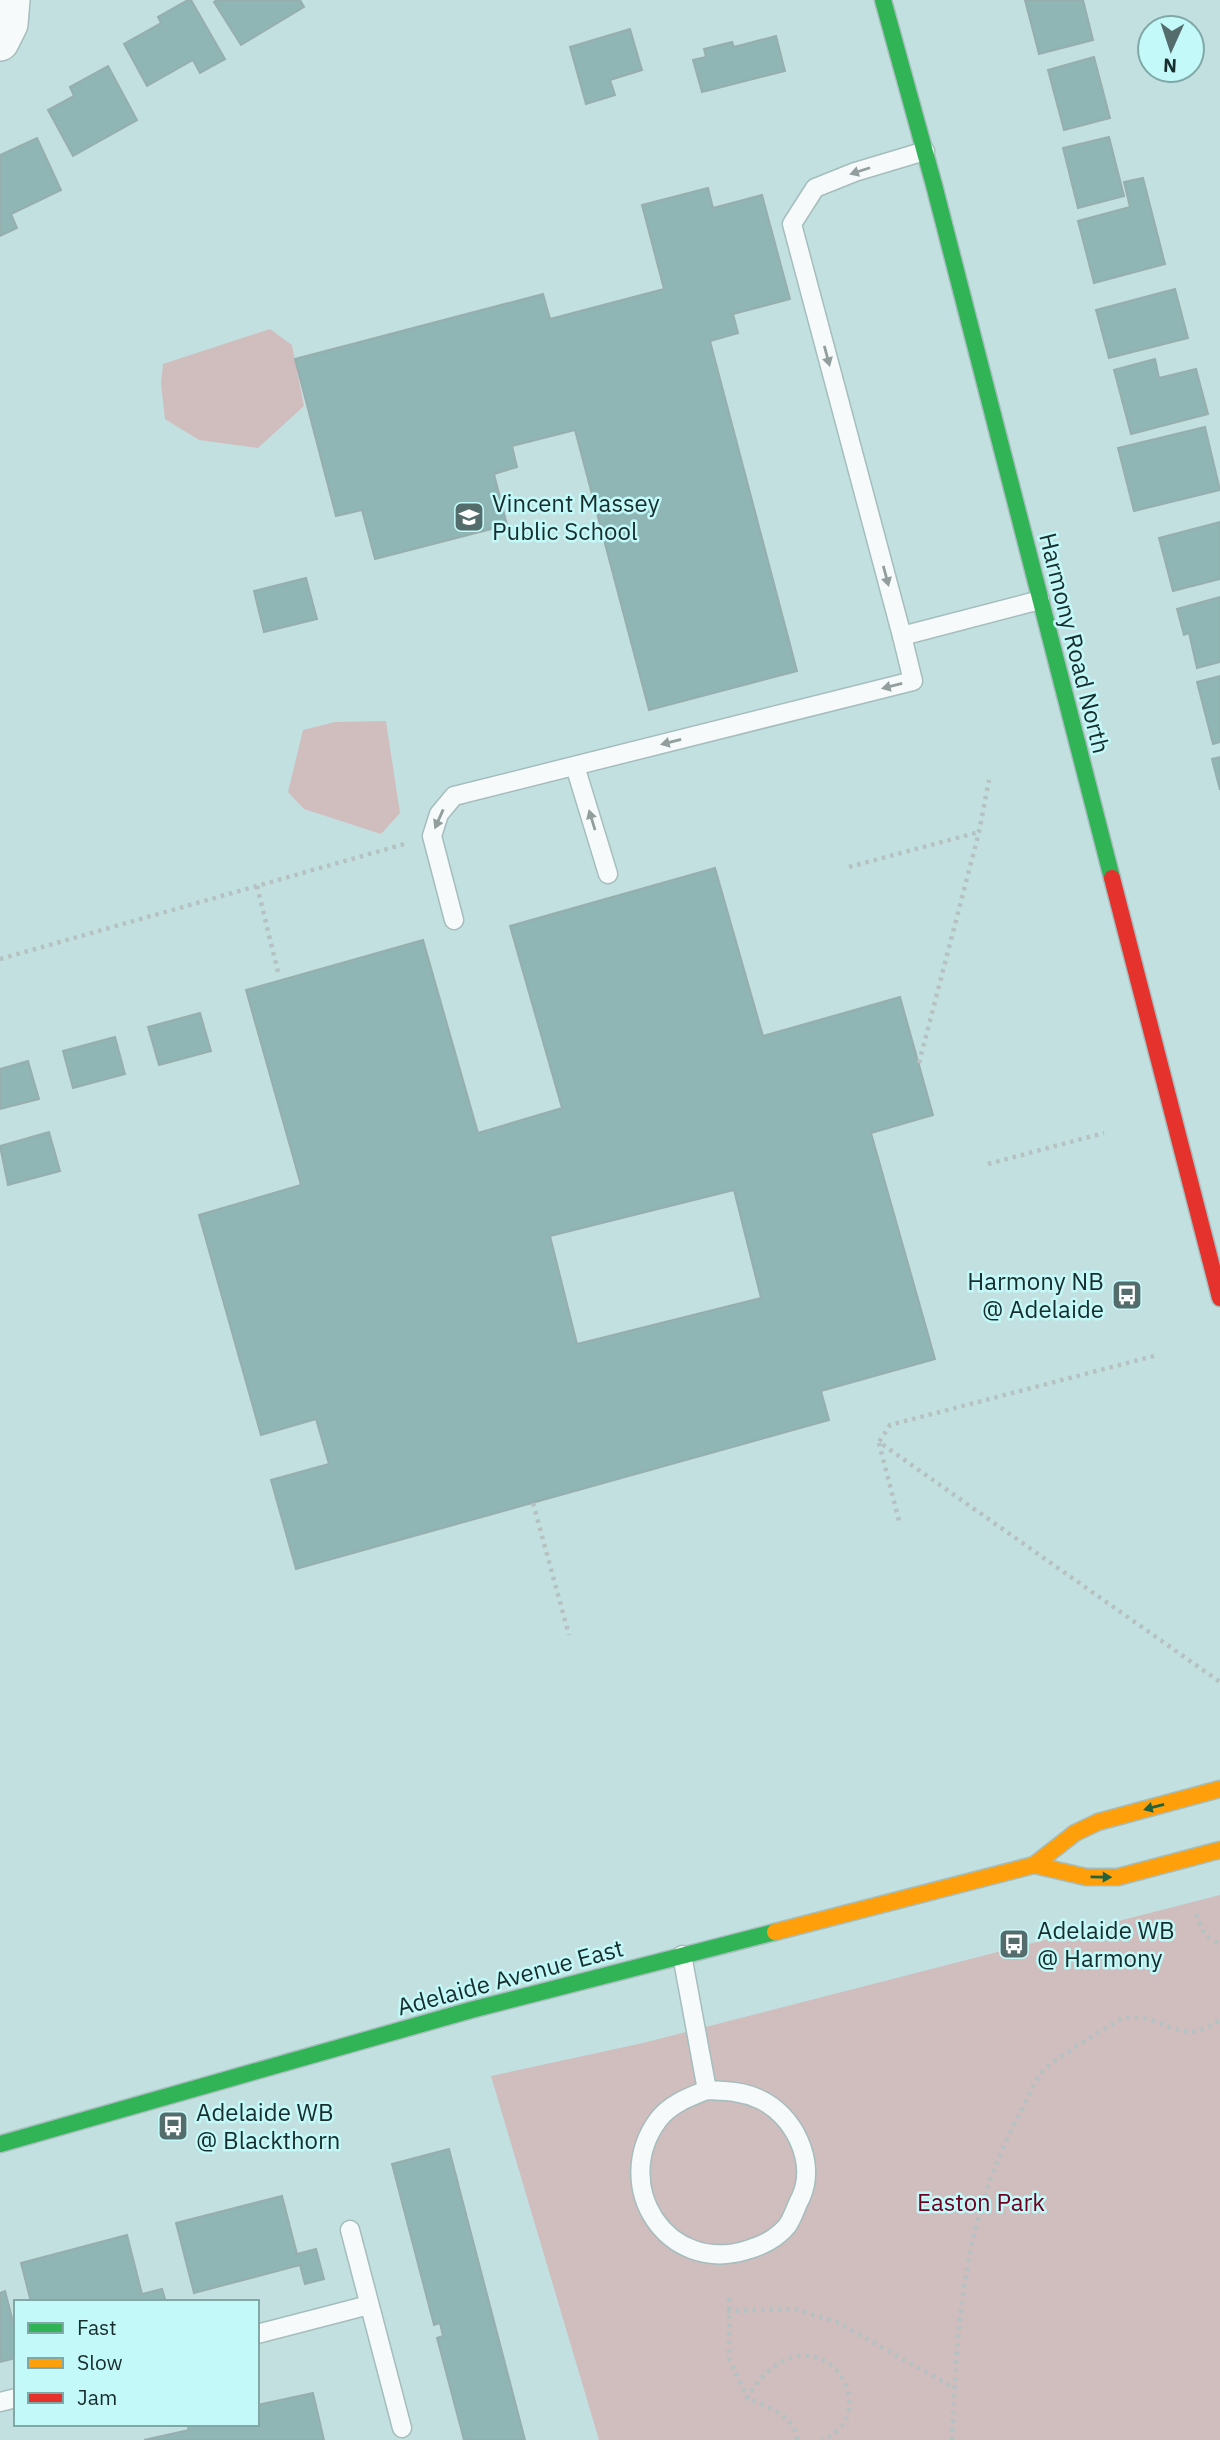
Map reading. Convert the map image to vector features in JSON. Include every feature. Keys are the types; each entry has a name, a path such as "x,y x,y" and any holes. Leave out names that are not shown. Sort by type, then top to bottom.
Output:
{"main road":[{"name":"Harmony Road North","path":"883,0 925,151 1220,1298"},
{"name":"Adelaide Avenue East","path":"0,2144 471,2010 1034,1865 1075,1833 1098,1822 1220,1789"},
{"name":"Adelaide Avenue East","path":"1034,1865 1086,1877 1118,1877 1220,1850"}],"street":[{"path":"0,42 9,24 11,0"}],"lane":[{"path":"454,920 432,836 439,814 454,796 914,681 792,223 815,188 855,172 925,151"},
{"path":"902,636 1040,600"},
{"path":"575,766 608,874"},
{"path":"682,1955 707,2090"},
{"path":"707,2090 740,2092 762,2099 784,2117 800,2142 805,2159 804,2188 788,2225 766,2244 727,2256 698,2253 668,2236 649,2214 639,2176 643,2147 659,2118 682,2100 707,2090"},
{"path":"350,2230 402,2428"},
{"path":"259,2333 369,2305"}],"path":[{"path":"919,1063 979,832 989,780"},
{"path":"849,867 979,832"},
{"path":"0,959 432,836"},
{"path":"257,886 278,972"},
{"path":"988,1164 1104,1133"},
{"path":"899,1521 879,1442 890,1425 1154,1356"},
{"path":"879,1442 1220,1682"},
{"path":"533,1503 569,1635"},
{"path":"1196,1914 1205,1935 1220,1944"},
{"path":"952,2440 954,2388 968,2252 997,2156 1042,2071 1119,2020 1150,2020 1179,2033 1198,2031 1220,2019"},
{"path":"729,2298 729,2358 747,2398 781,2414 792,2424 797,2440"},
{"path":"727,2311 795,2309 839,2323 954,2388"},
{"path":"747,2398 761,2375 779,2363 802,2354 823,2359 839,2369 848,2386 850,2403 843,2422 832,2436 822,2440"}],"green space":[{"path":"270,329 292,345 304,406 258,448 199,440 165,419 161,384 163,364"},
{"path":"386,721 400,813 381,834 304,809 288,792 303,730 335,722"},
{"name":"Easton Park","path":"1220,1895 1220,2440 599,2440 491,2076 643,2043"}],"building":[{"path":"191,0 225,59 200,73 193,60 147,86 124,44 161,23 158,17"},
{"path":"300,0 304,7 241,45 214,2"},
{"path":"1025,0 1083,0 1093,40 1039,54"},
{"path":"630,29 642,70 610,80 615,95 586,104 570,47"},
{"path":"776,36 785,71 702,92 693,60 706,57 704,49 732,42 734,47"},
{"path":"1094,57 1110,118 1064,130 1048,70"},
{"path":"108,66 137,120 73,156 48,110 74,96 70,87"},
{"path":"1109,137 1124,196 1078,208 1063,148"},
{"path":"37,138 61,190 11,214 17,228 0,236 0,155"},
{"path":"1143,178 1165,264 1094,283 1078,221 1130,207 1124,182"},
{"path":"708,188 713,208 762,195 790,299 733,314 738,333 710,341 797,671 649,710 575,430 512,446 517,467 494,474 507,525 375,559 362,510 336,516 295,359 543,294 550,319 664,289 642,205"},
{"path":"1175,289 1188,338 1109,358 1096,310"},
{"path":"1155,359 1159,378 1196,369 1208,414 1131,434 1114,370"},
{"path":"1205,427 1220,490 1134,511 1118,448"},
{"path":"1220,522 1220,579 1173,591 1159,538"},
{"path":"306,578 317,619 264,632 254,591"},
{"path":"1220,597 1220,662 1197,668 1189,633 1184,635 1177,609"},
{"path":"1220,676 1220,742 1213,744 1197,682"},
{"path":"1220,757 1220,790 1212,759"},
{"path":"715,868 763,1036 900,997 933,1115 871,1133 935,1359 821,1391 829,1420 296,1569 271,1480 329,1464 316,1419 261,1435 199,1215 301,1185 246,990 423,940 478,1133 562,1108 510,926","holes":["734,1190 761,1298 577,1344 550,1236"]},
{"path":"200,1013 211,1051 159,1065 148,1027"},
{"path":"115,1037 125,1074 73,1088 63,1051"},
{"path":"28,1061 39,1099 0,1109 0,1069"},
{"path":"49,1132 60,1171 8,1185 0,1146"},
{"path":"449,2149 525,2440 464,2440 437,2338 443,2336 440,2323 434,2325 392,2164"},
{"path":"282,2196 297,2254 316,2249 324,2279 305,2284 300,2265 194,2293 176,2223"},
{"path":"127,2235 142,2294 162,2289 165,2300 30,2300 21,2263"},
{"path":"5,2291 14,2322 14,2358 0,2362 0,2293"},
{"path":"313,2393 324,2440 144,2440 189,2430 188,2426 259,2426 259,2405"}],"traffic: fast":[{"path":"883,0 934,185 1112,878"},
{"path":"0,2144 471,2010 775,1932"}],"traffic: slow":[{"path":"775,1932 1034,1865 1075,1833 1098,1822 1220,1789"},
{"path":"1034,1865 1086,1877 1118,1877 1220,1850"}],"traffic: jam":[{"path":"1112,878 1220,1298"}],"place":[{"name":"Vincent Massey Public School","path":"469,517"},
{"name":"Harmony NB @ Adelaide","path":"1127,1295"},
{"name":"Adelaide WB @ Harmony","path":"1014,1944"},
{"name":"Adelaide WB @ Blackthorn","path":"173,2126"}]}
